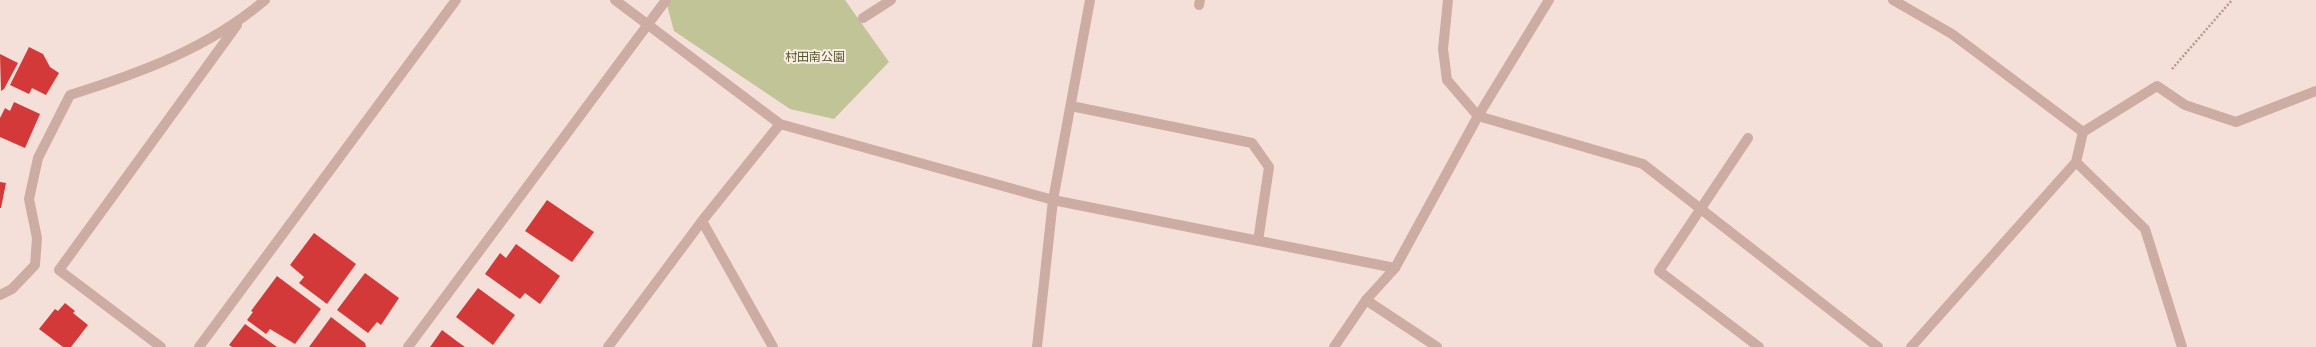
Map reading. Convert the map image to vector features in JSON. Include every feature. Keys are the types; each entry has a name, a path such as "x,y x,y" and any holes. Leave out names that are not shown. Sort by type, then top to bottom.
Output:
{"street":[{"path":"0,295 12,289 35,265 37,238 29,199 38,158 70,95 123,78 191,49 240,22 265,0"},
{"path":"199,347 456,0"},
{"path":"615,0 780,124 1053,200 1395,268"},
{"path":"408,347 666,0"},
{"path":"863,18 891,0"},
{"path":"1037,347 1053,200 1090,0"},
{"path":"1448,0 1443,49 1447,80 1478,116 1643,164 1878,347"},
{"path":"1334,347 1366,300 1395,268 1478,116 1549,0"},
{"path":"1893,0 1952,34 2083,132"},
{"path":"161,347 59,270 240,22"},
{"path":"1911,347 2076,162 2083,132 2157,86 2185,105 2236,122 2316,91"},
{"path":"1071,106 1252,143 1269,167 1258,240"},
{"path":"608,347 702,221 780,124"},
{"path":"1748,138 1702,210 1660,271 1759,347"},
{"path":"2076,162 2145,229 2182,347"},
{"path":"702,221 773,347"},
{"path":"1366,300 1437,347"}],"path":[{"path":"2157,86 2232,0"}],"green space":[{"name":"村田南公園","path":"671,0 845,0 889,62 834,119 790,109 674,31 667,5"}],"building":[{"path":"29,47 43,54 50,67 59,73 46,95 32,88 29,94 10,85"},
{"path":"0,54 18,63 4,89 1,91"},
{"path":"14,102 40,114 25,148 0,137 0,118 5,108 10,111"},
{"path":"0,182 6,183 1,208 0,208"},
{"path":"547,200 594,232 572,262 525,231"},
{"path":"314,233 356,264 327,304 299,283 304,277 290,265"},
{"path":"516,244 560,276 540,304 525,293 520,299 485,274 500,253 506,258"},
{"path":"365,273 399,298 381,325 377,322 368,333 337,310"},
{"path":"277,276 321,309 295,344 270,329 266,334 247,320 253,312 251,311"},
{"path":"478,288 515,315 493,345 456,317"},
{"path":"65,303 75,311 73,313 88,325 71,347 63,347 39,329 55,309 58,311"},
{"path":"331,317 365,343 366,347 309,347"},
{"path":"245,324 277,347 232,347 229,345"},
{"path":"442,330 458,342 465,347 430,347"}]}
